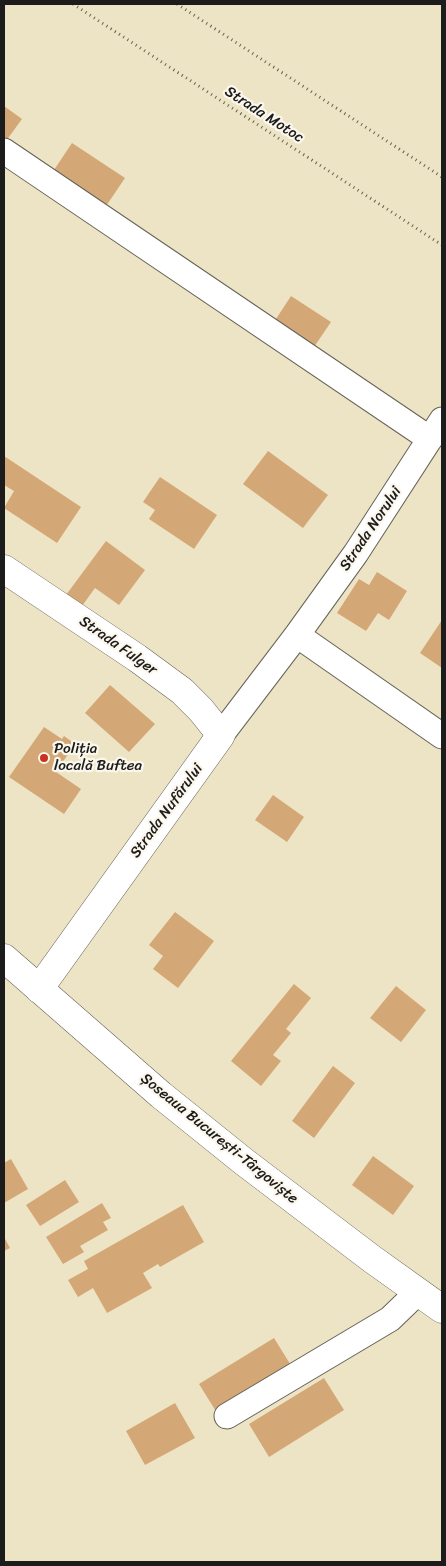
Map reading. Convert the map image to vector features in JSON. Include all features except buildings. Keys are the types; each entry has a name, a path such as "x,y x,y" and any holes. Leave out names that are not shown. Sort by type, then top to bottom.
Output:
{"street":[{"path":"4,151 436,430"},
{"name":"Strada Norului","path":"297,635 356,553 436,430"},
{"name":"Strada Fulger","path":"4,569 137,658 182,691 201,710 221,735"},
{"path":"297,635 442,736"},
{"name":"Strada Nufărului","path":"39,989 221,735 297,635"},
{"name":"Șoseaua București-Târgoviște","path":"4,958 161,1095 243,1161 442,1309"},
{"path":"227,1416 390,1320 418,1292"}],"path":[{"name":"Strada Motoc","path":"73,4 442,245"},
{"path":"177,4 442,177"}],"place":[{"name":"Poliția locală Buftea","path":"44,758"}]}
